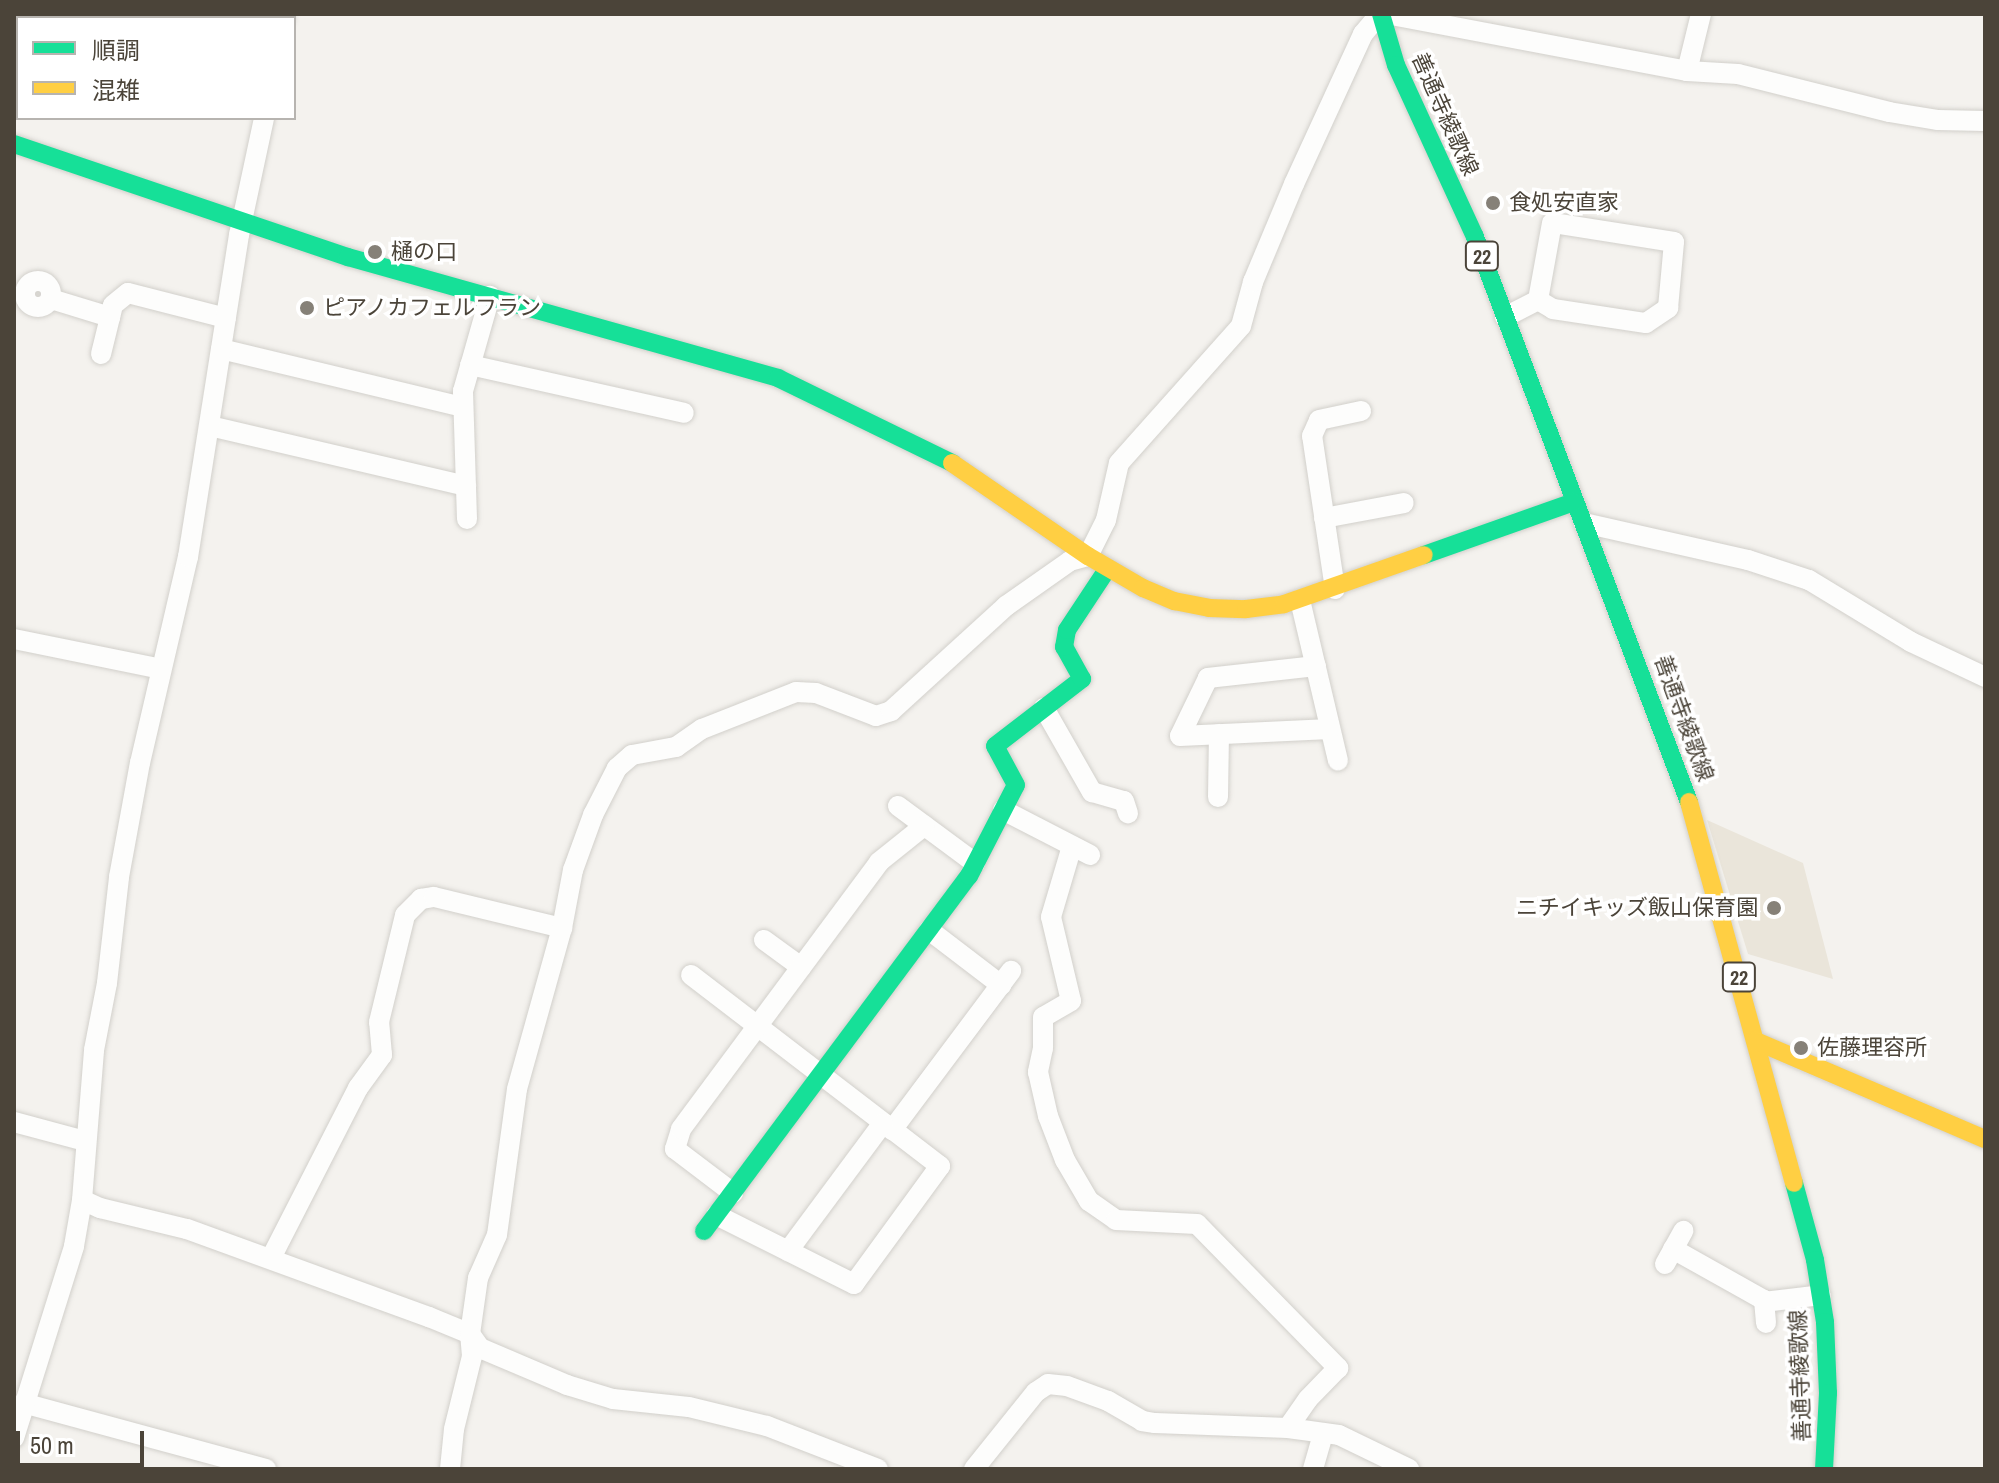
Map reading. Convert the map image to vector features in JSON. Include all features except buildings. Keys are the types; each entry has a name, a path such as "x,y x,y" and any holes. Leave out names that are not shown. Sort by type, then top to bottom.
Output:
{"street":[{"path":"450,1469 454,1429 472,1356 470,1334 478,1278 497,1235 517,1089 562,928 573,870 593,815 617,768 632,755 676,747 702,729 796,692 816,693 876,716 891,711 1006,606 1070,561 1088,556 1106,520 1119,463 1241,326 1253,282 1294,184 1363,34 1383,14 1687,71 1738,74 1938,120 1985,121"},
{"name":"善通寺綾歌線","path":"1383,14 1396,65 1475,237 1697,822 1815,1260 1821,1295 1828,1393 1824,1469"},
{"path":"1687,71 1701,14"},
{"path":"14,1438 55,1313 82,1200 85,1141 119,877 161,669 188,557 241,222 264,120"},
{"path":"14,144 241,222 778,378 942,456 1088,556 1174,601 1209,608 1246,609 1300,600 1574,502"},
{"path":"1552,223 1674,242 1668,308 1646,323 1553,309 1538,300 1552,223"},
{"path":"101,354 113,305 128,293 226,318"},
{"path":"467,519 463,391 490,296"},
{"path":"51,299 110,317"},
{"path":"1505,317 1538,300"},
{"path":"221,349 463,407"},
{"path":"470,365 684,413"},
{"path":"1335,589 1312,436 1319,420 1361,411"},
{"path":"210,426 466,486"},
{"path":"1324,518 1404,503"},
{"path":"1584,523 1748,560 1809,580 1911,642 1985,677"},
{"path":"691,975 757,1026 821,1075 888,1126 940,1166 854,1284 788,1251 710,1223 733,1193 821,1075 929,930 975,863 1016,785 995,746 1082,679 1064,647 1067,630 1108,568"},
{"path":"1300,600 1338,761"},
{"path":"14,639 161,669"},
{"path":"1316,666 1208,678 1180,736 1330,729"},
{"path":"1044,708 1092,792 1124,801 1128,813"},
{"path":"1218,797 1219,734"},
{"path":"898,806 975,863"},
{"path":"1003,810 1081,851 1051,917 1071,1001 1043,1017 1043,1048 1038,1072 1037,1101 1063,1173 1089,1201 1116,1220 1197,1224 1209,1245 1264,1303 1344,1362 1308,1399 1288,1428"},
{"path":"733,1193 675,1149 681,1129 879,862 924,826"},
{"path":"271,1258 358,1088 382,1055 379,1022 405,915 421,899 434,897 562,928"},
{"path":"788,1251 1006,978 929,930"},
{"path":"764,940 801,967"},
{"path":"1756,1041 1985,1139"},
{"path":"14,1122 85,1141"},
{"path":"82,1200 100,1208 187,1229 271,1258 470,1334 480,1348 567,1385 613,1399 689,1407 767,1426 878,1469"},
{"path":"1674,1248 1765,1312 1821,1295"},
{"path":"974,1469 1036,1392 1048,1384 1094,1396 1142,1421 1191,1428 1288,1428 1323,1433 1369,1447 1409,1469"},
{"path":"23,1403 266,1469"},
{"path":"1313,1469 1323,1433"}],"shaded area":[{"name":"ニチイキッズ飯山保育園","path":"1707,820 1803,863 1833,979 1748,954"}],"traffic: fast":[{"path":"1381,14 1396,65 1475,237 1689,802"},
{"path":"14,144 348,257 778,378 952,463"},
{"path":"1424,555 1574,502"},
{"path":"704,1231 969,876 1016,785 995,746 1082,679 1064,647 1067,630 1108,568"},
{"path":"1794,1183 1815,1260 1825,1322 1828,1393 1824,1469"}],"traffic: slow":[{"path":"952,463 1088,556 1143,588 1174,601 1209,608 1246,609 1284,604 1424,555"},
{"path":"1689,802 1794,1183"},
{"path":"1756,1041 1985,1139"}],"place":[{"name":"食処安直家","path":"1493,203"},
{"name":"樋の口","path":"375,252"},
{"name":"ピアノカフェルフラン","path":"307,308"},
{"name":"ニチイキッズ飯山保育園","path":"1774,908"},
{"name":"佐藤理容所","path":"1801,1048"}]}
